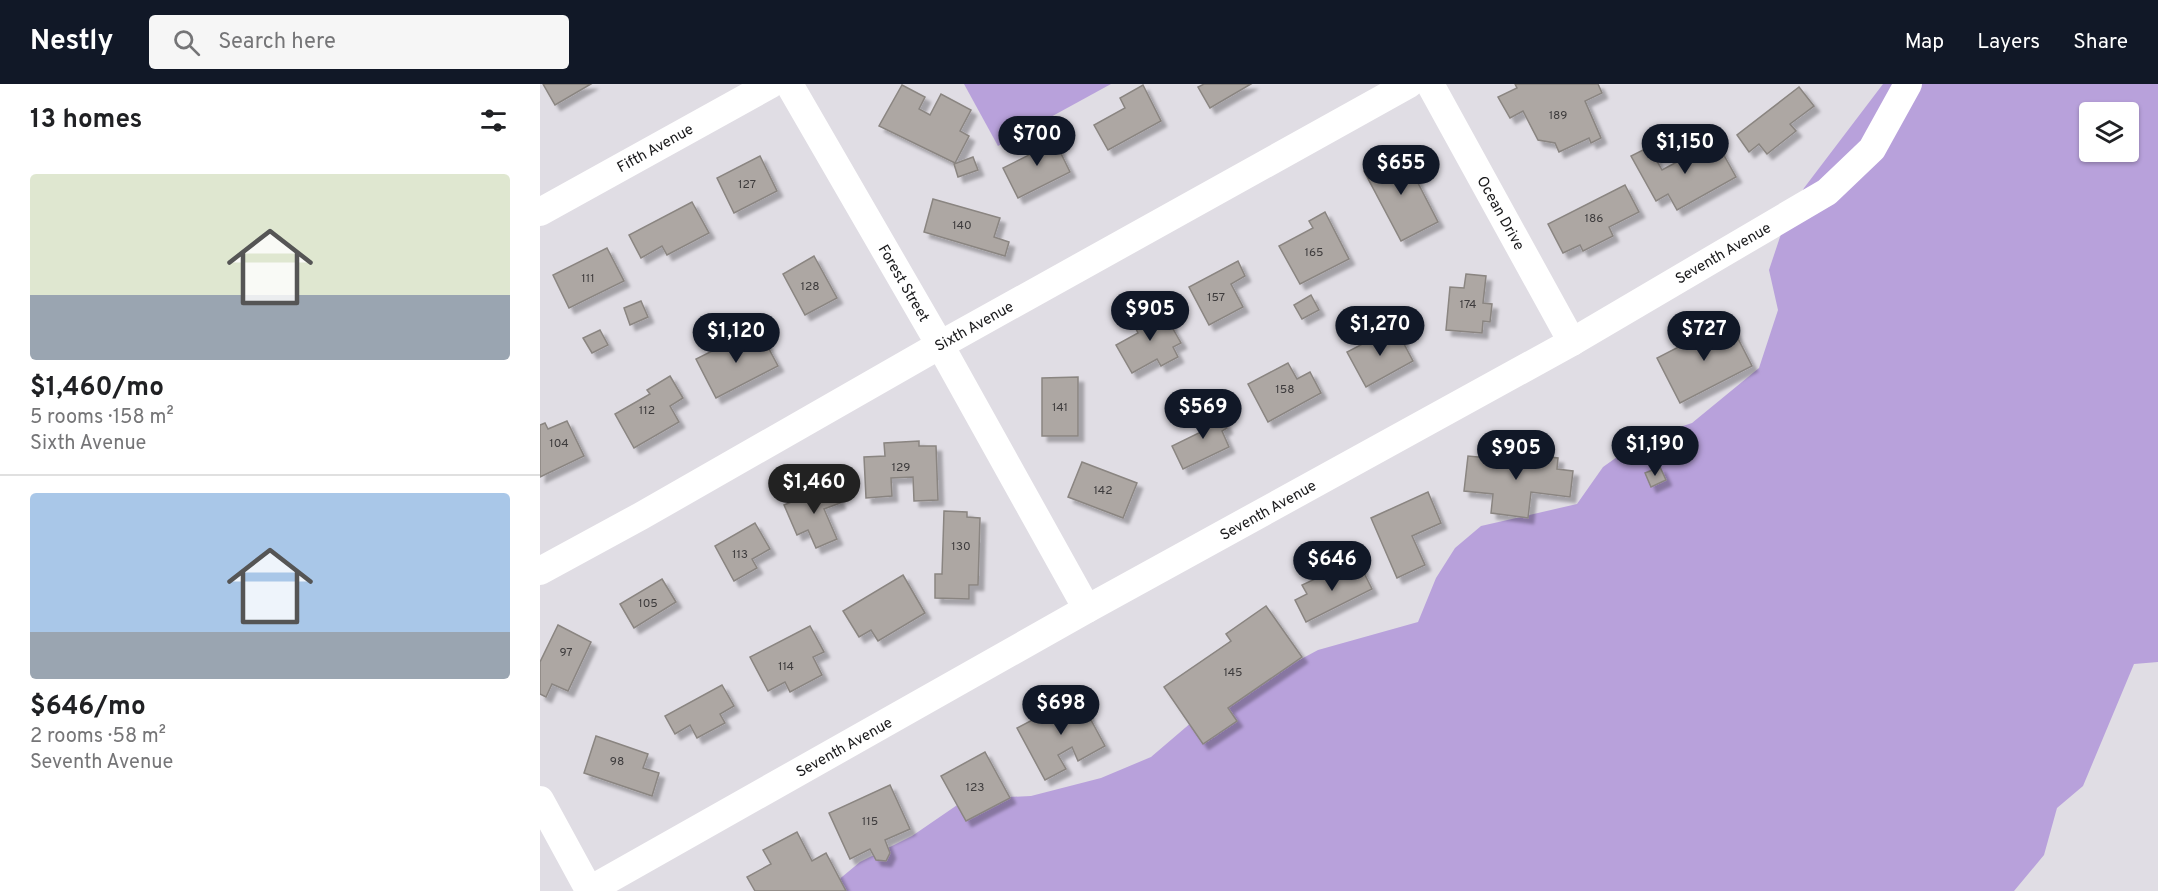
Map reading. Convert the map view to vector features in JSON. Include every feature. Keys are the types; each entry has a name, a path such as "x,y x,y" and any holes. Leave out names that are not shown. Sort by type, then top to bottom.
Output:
{"street":[{"name":"Fifth Avenue","path":"540,212 771,84"},
{"name":"Forest Street","path":"789,84 940,345 1087,609"},
{"name":"Sixth Avenue","path":"540,571 651,511 940,345 1408,84"},
{"name":"Ocean Drive","path":"1430,84 1572,342"},
{"name":"Seventh Avenue","path":"588,891 1087,609 1572,342 1827,192 1872,149 1908,84"},
{"path":"540,800 588,891"}],"shaded area":[{"path":"964,84 1111,84 998,146"},
{"path":"1883,84 2158,84 2158,662 2134,664 2083,786 2057,808 2044,855 2014,891 825,891 860,862 912,836 966,799 1031,796 1101,778 1151,757 1206,710 1318,650 1418,622 1436,578 1455,548 1481,526 1577,504 1603,467 1641,440 1692,423 1759,368 1778,310 1769,270 1781,234 1804,188"}],"building":[{"path":"543,84 591,84 555,105"},
{"path":"1204,84 1251,84 1210,108 1198,87"},
{"path":"1515,84 1598,84 1602,93 1585,101 1601,138 1591,143 1589,138 1559,152 1555,143 1538,140 1523,111 1510,118 1498,97 1517,88"},
{"path":"902,85 925,97 919,109 930,115 941,94 971,110 960,131 969,136 955,163 879,126"},
{"path":"1143,85 1161,121 1108,150 1094,125 1125,108 1120,98"},
{"path":"1799,87 1814,106 1790,124 1796,131 1767,154 1759,144 1749,152 1737,135"},
{"path":"1051,133 1070,172 1018,198 1003,168 1039,150 1034,141"},
{"path":"1716,141 1736,177 1677,210 1668,194 1656,201 1631,156 1649,147 1662,170"},
{"path":"1402,152 1438,222 1401,241 1364,171"},
{"path":"760,156 777,191 734,213 717,178"},
{"path":"973,157 978,170 958,177 954,164"},
{"path":"1625,185 1639,212 1609,227 1613,236 1583,251 1580,245 1563,253 1548,224"},
{"path":"933,199 1000,218 994,237 1009,242 1005,256 924,232"},
{"path":"692,202 709,233 667,255 662,246 641,258 629,235"},
{"path":"1325,212 1349,259 1300,284 1279,246 1313,228 1309,221"},
{"path":"607,248 624,281 569,308 553,275"},
{"path":"814,256 837,298 805,315 783,274"},
{"path":"1238,261 1245,276 1231,284 1243,307 1209,325 1189,287"},
{"path":"1466,274 1486,276 1483,303 1492,304 1490,322 1483,321 1482,333 1446,330 1450,287 1464,288"},
{"path":"1311,295 1319,310 1302,319 1294,305"},
{"path":"641,301 648,317 630,325 624,308"},
{"path":"1161,308 1181,343 1173,347 1178,357 1161,366 1157,359 1132,373 1116,345 1138,333 1133,323"},
{"path":"1729,321 1752,366 1680,403 1657,358"},
{"path":"1395,327 1413,361 1366,387 1347,352"},
{"path":"600,330 608,345 592,353 583,338"},
{"path":"761,334 778,366 716,398 696,359 740,337 743,343"},
{"path":"1288,363 1297,379 1310,372 1321,393 1268,422 1248,384"},
{"path":"670,376 683,398 670,406 679,422 634,448 615,414 650,394 647,390"},
{"path":"1078,377 1078,436 1042,436 1042,378"},
{"path":"1216,406 1227,428 1222,431 1229,447 1183,469 1172,446 1203,431 1195,416"},
{"path":"567,421 584,456 540,477 540,425 545,423 548,429"},
{"path":"919,441 919,446 936,446 938,500 914,501 913,477 891,478 892,496 866,498 864,457 885,456 884,443"},
{"path":"1523,454 1558,458 1557,469 1573,471 1570,497 1531,492 1528,518 1491,513 1493,494 1464,491 1468,456 1522,461"},
{"path":"1082,462 1137,483 1123,518 1068,497"},
{"path":"1660,467 1666,480 1651,487 1645,473"},
{"path":"833,485 840,503 824,509 837,539 816,548 808,530 797,535 784,505"},
{"path":"1428,492 1441,523 1412,536 1425,565 1397,578 1371,518"},
{"path":"944,511 967,512 967,517 980,518 978,585 969,585 969,599 935,598 935,574 942,574"},
{"path":"755,523 770,549 752,559 757,568 734,581 715,546"},
{"path":"1360,565 1372,589 1306,622 1295,600 1307,594 1302,585 1332,571 1335,577"},
{"path":"903,575 925,613 878,641 871,630 859,637 843,611"},
{"path":"662,579 676,602 634,628 620,604"},
{"path":"1266,606 1302,657 1228,708 1237,721 1203,744 1164,687 1231,641 1226,634"},
{"path":"558,625 591,642 568,691 552,684 546,697 540,694 540,662"},
{"path":"810,626 824,652 813,657 822,675 790,692 785,682 768,691 750,657"},
{"path":"722,685 734,706 720,714 725,723 697,738 690,725 675,734 665,716"},
{"path":"1078,696 1105,746 1078,761 1072,747 1058,755 1066,769 1045,780 1017,728"},
{"path":"596,736 648,754 643,768 659,773 652,796 584,773"},
{"path":"985,752 1010,798 966,821 941,776"},
{"path":"890,785 910,829 885,840 890,853 886,861 876,860 870,849 850,859 829,813"},
{"path":"797,832 812,861 826,853 846,891 755,891 747,877 771,864 763,850"}]}
